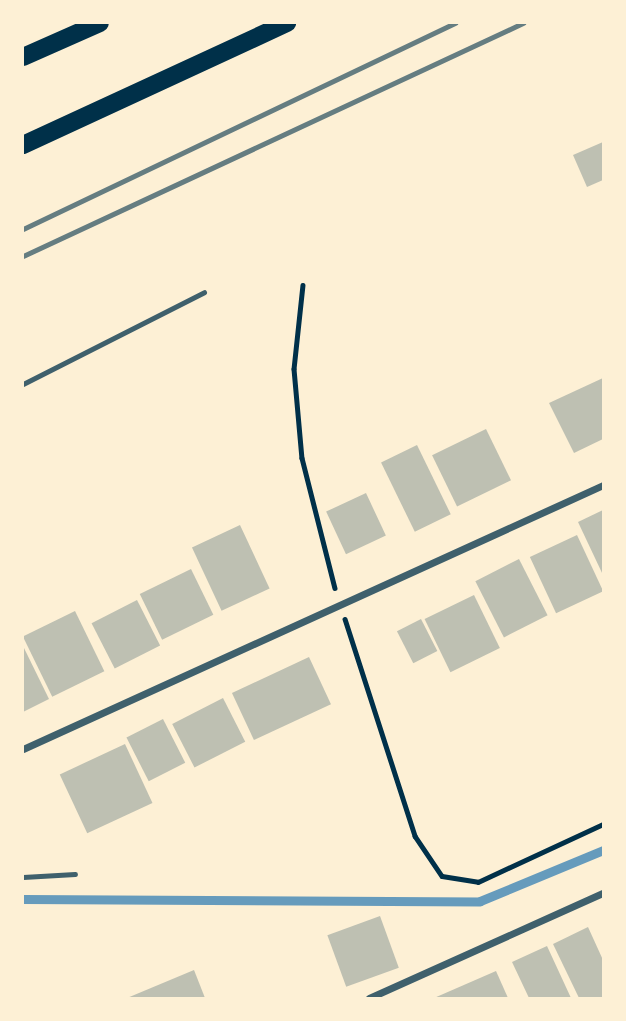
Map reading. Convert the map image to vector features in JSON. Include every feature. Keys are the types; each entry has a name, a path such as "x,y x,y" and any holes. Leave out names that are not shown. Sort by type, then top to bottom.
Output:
{"main road":[{"path":"23,57 100,23"},
{"path":"23,145 287,23"}],"street":[{"path":"23,749 603,485"},
{"path":"369,998 603,893"}],"lane":[{"path":"23,384 204,292"},
{"path":"23,877 75,874"}],"path":[{"path":"303,285 294,369 302,458 340,604 415,836 442,876 478,882 603,824"}],"building":[{"path":"603,142 603,180 587,187 573,155"},
{"path":"603,378 603,439 574,453 549,403"},
{"path":"486,429 511,480 457,507 432,455"},
{"path":"417,445 451,514 415,532 381,463"},
{"path":"366,493 386,536 346,554 326,512"},
{"path":"603,510 603,575 578,522"},
{"path":"240,525 270,588 222,611 192,547"},
{"path":"577,535 603,591 556,613 530,557"},
{"path":"519,559 548,615 504,637 475,581"},
{"path":"191,569 213,615 162,640 140,594"},
{"path":"474,595 500,648 450,672 425,619"},
{"path":"137,600 160,645 115,669 92,623"},
{"path":"75,611 104,671 52,697 23,636"},
{"path":"421,619 437,651 413,663 397,631"},
{"path":"23,646 49,699 23,712"},
{"path":"309,657 331,704 254,740 232,693"},
{"path":"223,698 245,742 194,768 172,724"},
{"path":"163,719 185,763 149,781 126,738"},
{"path":"125,744 152,803 87,833 60,774"},
{"path":"380,916 399,968 346,987 327,935"},
{"path":"588,927 603,960 603,998 579,998 553,944"},
{"path":"547,946 571,998 529,998 512,962"},
{"path":"194,970 205,998 127,998"},
{"path":"496,971 508,998 434,998"}],"waterway":[{"path":"23,899 480,901 603,850"}],"railway":[{"path":"23,229 455,23"},
{"path":"23,256 523,23"}]}
